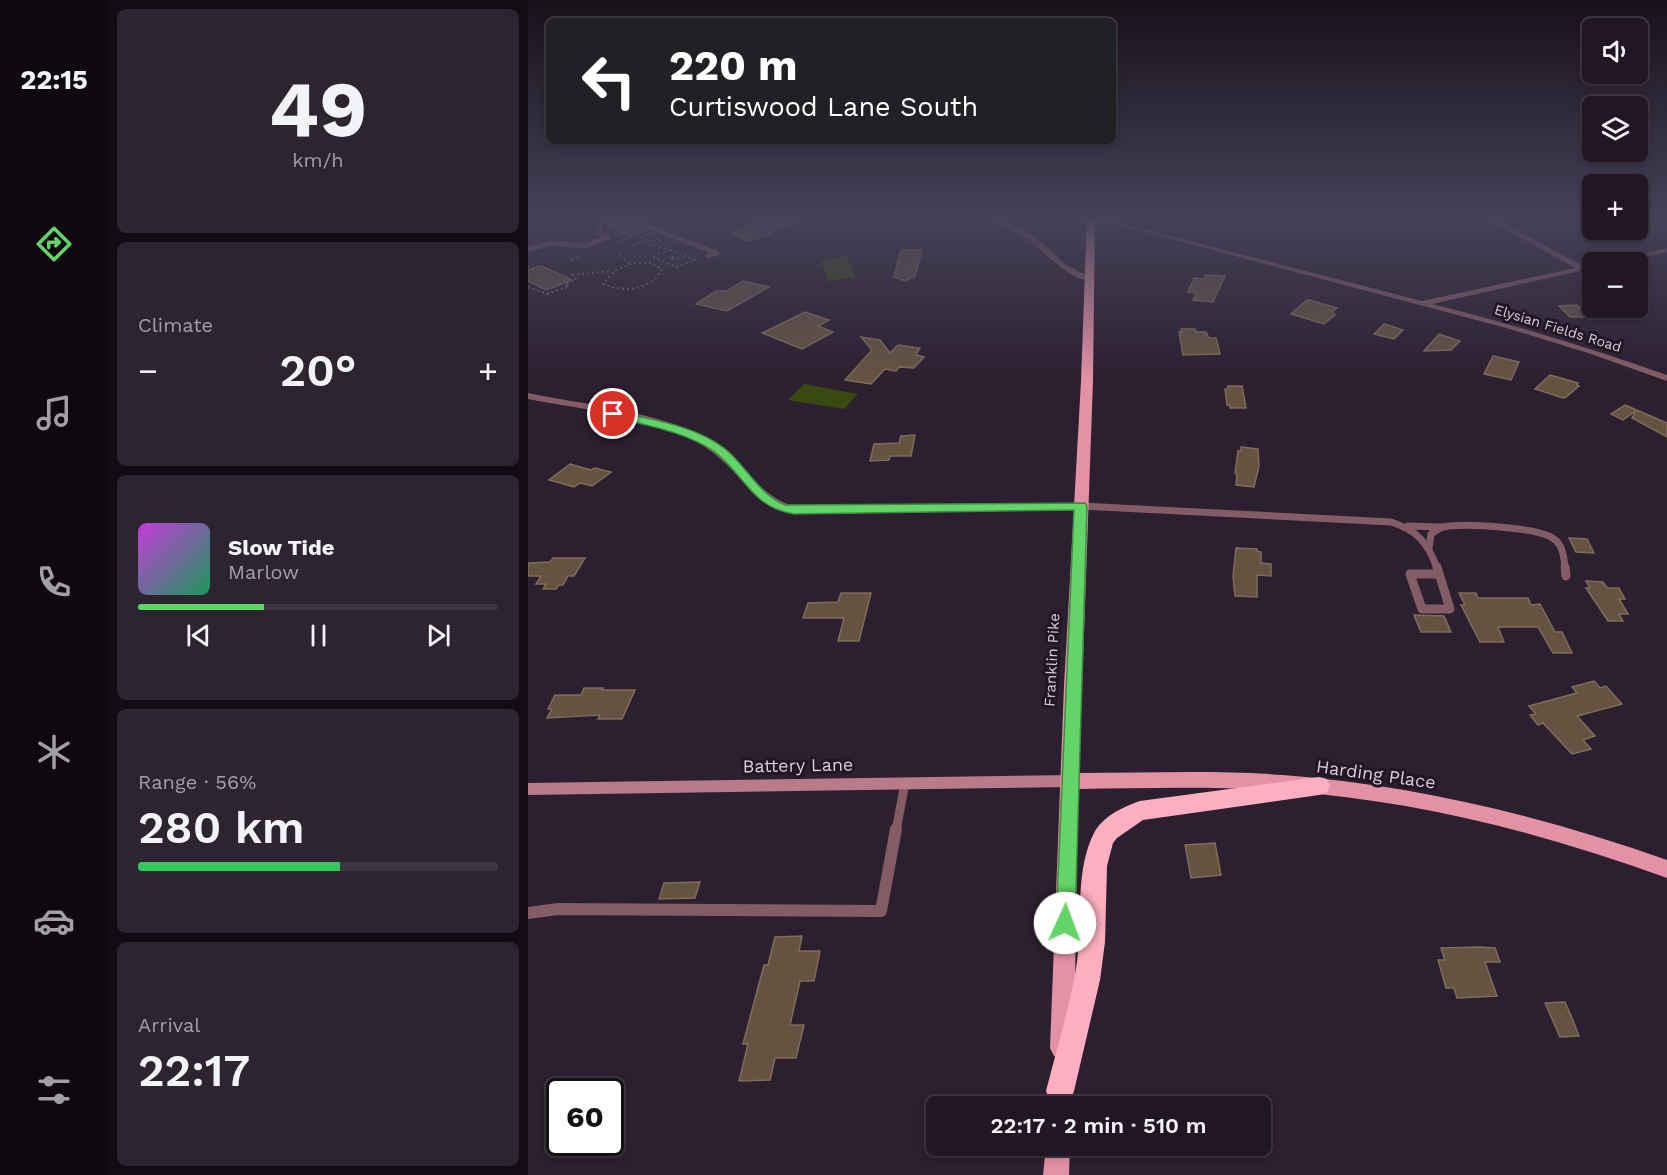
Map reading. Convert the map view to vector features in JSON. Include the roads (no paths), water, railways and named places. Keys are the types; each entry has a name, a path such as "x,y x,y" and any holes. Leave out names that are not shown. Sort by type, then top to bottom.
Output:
{"highway":[{"path":"1061,1096 1085,997 1092,940 1096,861 1105,835 1119,822 1140,811 1319,786"}],"main road":[{"name":"Franklin Pike","path":"1060,1096 1090,270"},
{"name":"Battery Lane","path":"528,789 1070,781"},
{"name":"Harding Place","path":"1070,781 1246,782 1372,792 1464,809 1550,831 1667,868"},
{"path":"1056,1175 1057,1156"}],"street":[{"path":"1069,270 1090,279"},
{"name":"Elysian Fields Road","path":"1294,270 1551,339 1667,378"},
{"path":"1423,304 1579,270"},
{"path":"528,396 647,422 689,434 720,451 759,492 782,508 794,510 1081,506"}],"lane":[{"path":"1081,506 1317,517 1391,522 1405,526 1533,530 1555,538 1560,545 1566,576"},
{"path":"1405,526 1420,535 1429,549 1438,574 1450,609 1422,609 1410,574 1438,574"},
{"path":"1429,549 1431,534 1442,527"},
{"path":"528,913 558,909 881,911 905,783"}]}
